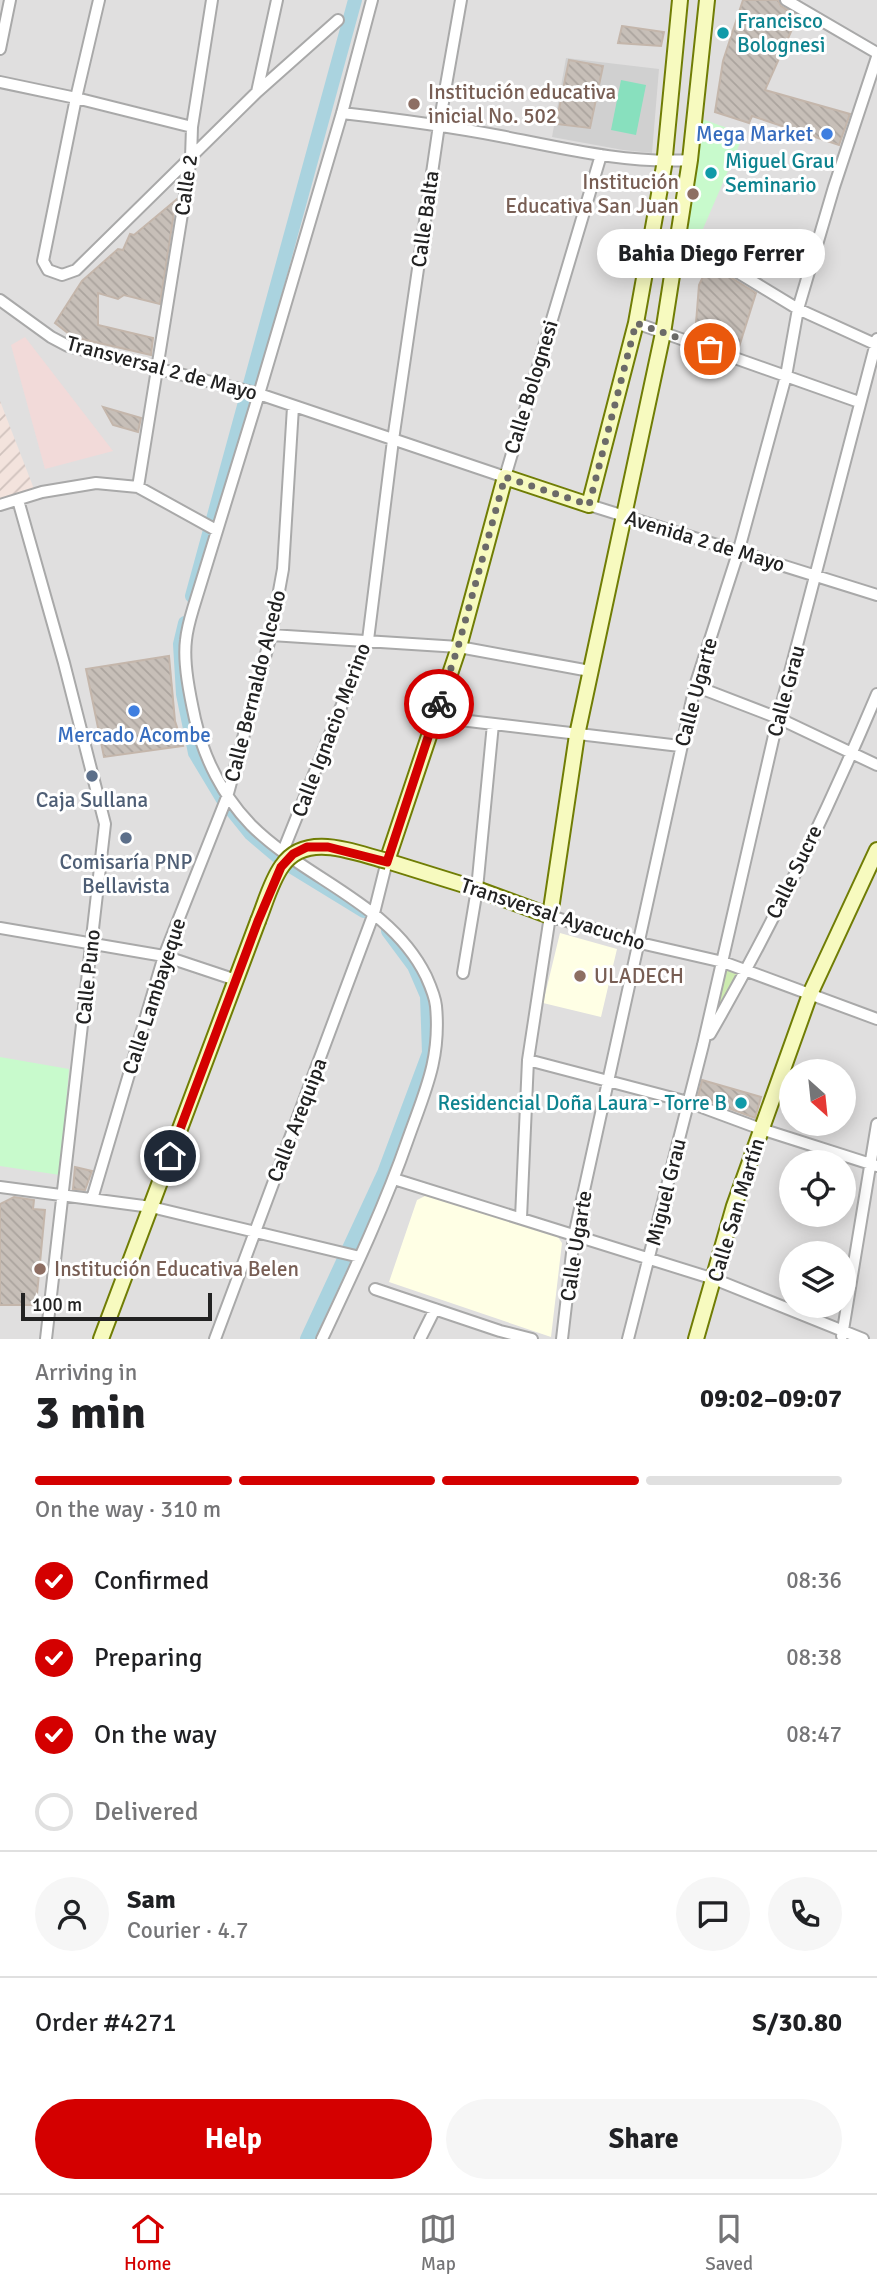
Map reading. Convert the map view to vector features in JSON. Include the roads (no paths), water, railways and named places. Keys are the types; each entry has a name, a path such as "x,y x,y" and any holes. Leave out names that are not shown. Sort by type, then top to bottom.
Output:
{"main road":[{"path":"589,505 636,323 665,162 680,0"},
{"path":"550,916 577,735 663,333 690,160 707,0"},
{"name":"Avenida 2 de Mayo","path":"505,477 589,505"},
{"name":"Calle Bolognesi","path":"387,862 458,647 505,477"},
{"name":"Transversal Ayacucho","path":"101,1339 258,921 281,867 293,854 307,847 328,847 477,888 550,916"},
{"name":"Calle San Martín","path":"696,1339 734,1206 810,994 877,850"}],"street":[{"path":"0,49 10,0"},
{"path":"99,0 43,261 48,270 62,275 76,270 257,92 338,20"},
{"name":"Calle 2","path":"138,487 191,158 192,127 212,0"},
{"path":"257,92 277,0"},
{"path":"322,1339 394,1179 433,1069 437,1036 436,1002 416,957 394,931 374,913 283,851 252,826 227,797 201,743 190,698 185,642 216,530 342,113 372,0"},
{"name":"Calle Balta","path":"393,440 439,125 461,0"},
{"path":"786,0 877,55"},
{"path":"805,11 810,0"},
{"name":"Calle Ugarte","path":"562,1339 574,1236 695,686 738,553 786,376 798,309 877,55"},
{"path":"0,82 192,127"},
{"path":"342,113 439,125 601,155 665,162 690,160"},
{"name":"Calle Bolognesi","path":"505,477 601,155"},
{"path":"678,236 798,309 876,343"},
{"name":"Transversal 2 de Mayo","path":"0,300 68,346 258,394 293,407"},
{"path":"636,323 859,402"},
{"name":"Calle Grau","path":"703,1045 778,718 876,343"},
{"name":"Avenida 2 de Mayo","path":"293,407 505,477"},
{"name":"Calle Bernaldo Alcedo","path":"227,797 271,635 283,569 293,407"},
{"name":"Calle Ignacio Merino","path":"283,851 368,640 393,440"},
{"path":"0,505 42,492 96,483 138,487 216,530"},
{"name":"Calle Puno","path":"18,500 64,663 105,824 46,1339"},
{"name":"Avenida 2 de Mayo","path":"589,505 877,595"},
{"path":"271,635 458,647 590,671"},
{"path":"695,686 778,718 877,765"},
{"name":"Calle Sucre","path":"703,1045 746,971 852,753 877,694"},
{"path":"435,717 681,746"},
{"path":"463,973 477,888 493,724"},
{"name":"Calle Lambayeque","path":"92,1199 164,956 227,797"},
{"name":"Calle Bolognesi","path":"378,900 387,862"},
{"name":"Calle Arequipa","path":"215,1339 378,900"},
{"path":"521,1217 528,1060 550,916"},
{"name":"Transversal Ayacucho","path":"550,916 639,943 723,961 877,1019"},
{"path":"0,928 164,956 236,980"},
{"name":"Miguel Grau","path":"628,1339 703,1045"},
{"path":"528,1060 688,1102 873,1165"},
{"path":"842,1335 873,1165 877,1124"},
{"path":"394,1179 714,1279 842,1335 863,1339"},
{"path":"0,1187 151,1207 360,1257"},
{"path":"374,1289 435,1309 498,1335 532,1339"},
{"path":"420,1339 435,1309"}],"waterway":[{"path":"192,596 355,0"},
{"path":"185,623 180,644 183,694 195,753 222,798 251,834 284,862 364,911"},
{"path":"307,1339 384,1173 429,1053 427,996 414,966 388,931"}],"place":[{"name":"Francisco Bolognesi","path":"723,33"},
{"name":"Institución educativa inicial No. 502","path":"414,104"},
{"name":"Mega Market","path":"827,134"},
{"name":"Miguel Grau Seminario","path":"711,173"},
{"name":"Institución Educativa San Juan","path":"693,194"},
{"name":"Bahia Diego Ferrer","path":"710,349"},
{"name":"Mercado Acombe","path":"134,711"},
{"name":"Caja Sullana","path":"92,776"},
{"name":"Comisaría PNP Bellavista","path":"126,838"},
{"name":"ULADECH","path":"580,976"},
{"name":"Residencial Doña Laura - Torre B","path":"741,1103"},
{"name":"Institución Educativa Belen","path":"40,1269"}]}
